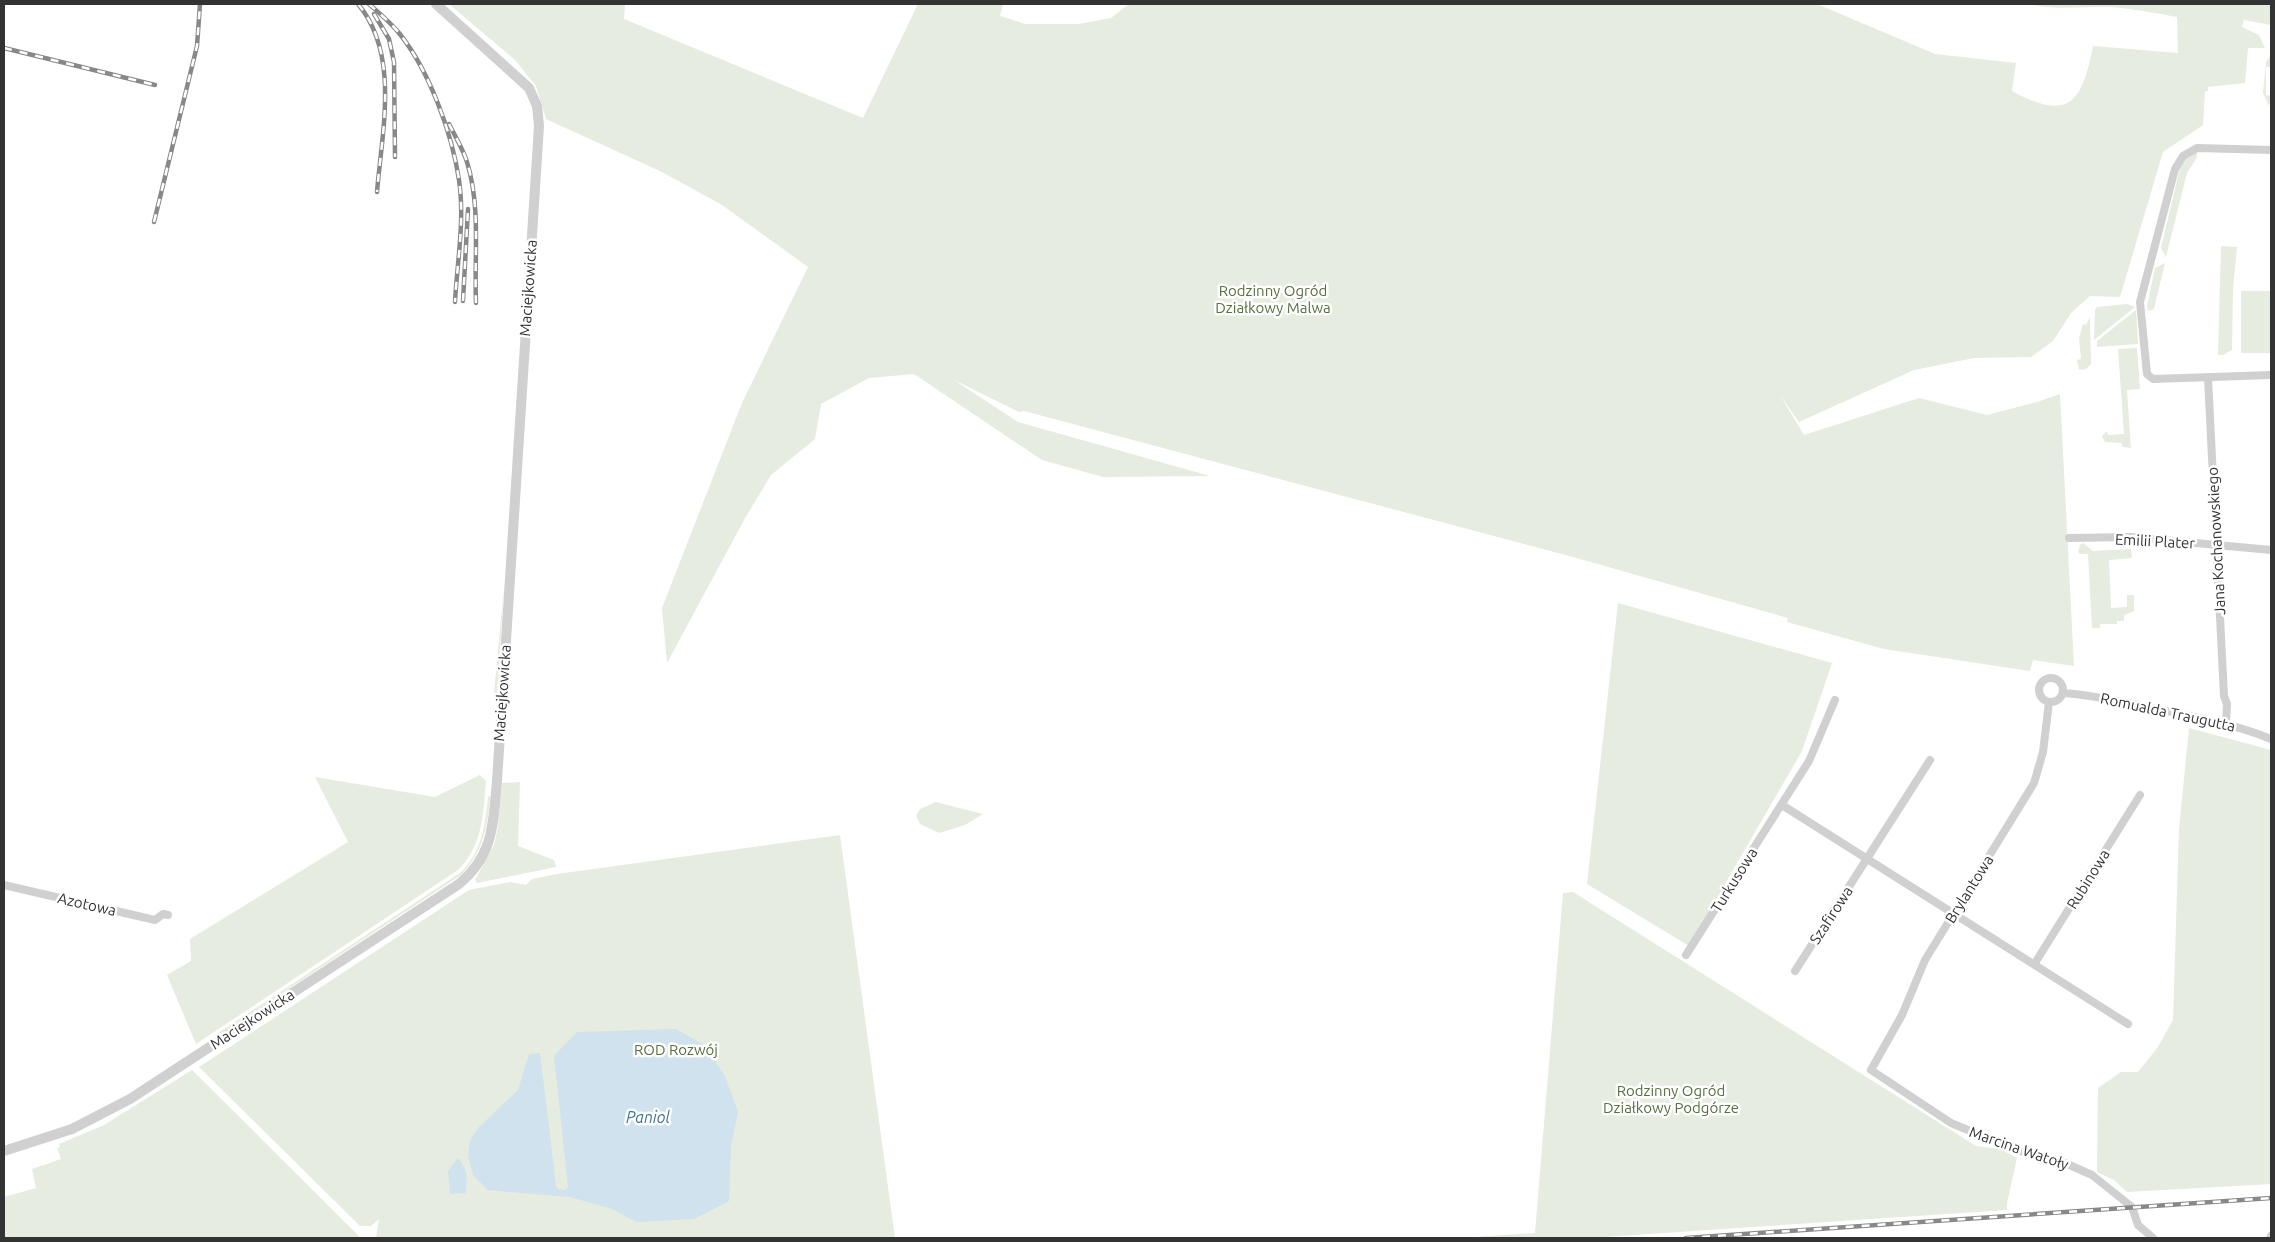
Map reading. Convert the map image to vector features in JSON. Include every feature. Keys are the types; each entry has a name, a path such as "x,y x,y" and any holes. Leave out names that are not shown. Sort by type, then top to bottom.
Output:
{"street":[{"name":"Maciejkowicka","path":"4,1151 79,1126 136,1095 458,884 474,870 489,844 497,781 538,126 537,106 529,88 436,4"},
{"path":"2271,150 2196,148 2183,156 2178,162 2140,302 2147,374 2152,379 2271,375"},
{"name":"Jana Kochanowskiego","path":"2208,378 2224,696 2227,704 2226,723"},
{"name":"Emilii Plater","path":"2069,538 2131,537 2271,550"},
{"path":"2048,678 2058,680 2063,688 2063,693 2058,700 2049,702 2044,700 2039,693 2041,684 2048,678"},
{"name":"Romualda Traugutta","path":"2063,693 2102,697 2226,723 2271,739"},
{"name":"Turkusowa","path":"1686,955 1810,761 1835,700"},
{"name":"Brylantowa","path":"1871,1070 1902,1015 1917,975 2034,783 2043,752 2049,702"},
{"name":"Szafirowa","path":"1795,971 1930,760"},
{"name":"Rubinowa","path":"2035,963 2140,796"},
{"path":"1782,805 2035,963 2128,1024"},
{"name":"Azotowa","path":"4,885 155,920 163,914 168,916"},
{"name":"Marcina Watoły","path":"1871,1070 1951,1123 2016,1150 2065,1163 2092,1175 2132,1207 2138,1225 2153,1238"}],"green space":[{"name":"Rodzinny Ogród Działkowy Malwa","path":"449,4 625,4 624,19 863,118 918,4 1003,4 1000,16 1026,24 1079,24 1111,18 1129,4 1817,4 1935,54 2016,63 2012,91 2047,105 2060,105 2070,101 2078,93 2089,66 2093,46 2178,53 2177,17 2111,7 2059,8 2030,4 2271,4 2271,25 2244,20 2242,27 2259,35 2265,48 2248,48 2245,83 2208,87 2208,91 2205,91 2203,125 2163,152 2120,297 2090,296 2071,313 2053,341 2031,357 1974,358 1914,370 1799,422 1780,395 1804,435 1919,398 1987,415 2060,394 2074,666 2033,660 2030,671 1884,649 1787,622 1788,618 1573,557 1024,411 1019,412 954,380 1018,422 1210,476 1103,477 1042,460 914,374 869,378 821,404 815,439 771,475 744,520 667,663 662,608 742,403 808,267 722,205 662,172 546,119 536,86 515,60"},
{"path":"2271,54 2271,67 2266,67 2266,95 2271,96 2269,106 2263,93 2266,62"},
{"path":"2197,152 2197,157 2187,173 2166,257 2161,248 2180,168 2185,160"},
{"path":"2221,246 2237,247 2233,289 2232,350 2223,355 2218,355"},
{"path":"2165,263 2154,309 2148,311 2147,306 2155,268"},
{"path":"2241,291 2271,291 2271,353 2241,353"},
{"path":"2127,304 2135,307 2094,340 2095,310 2097,307"},
{"path":"2136,310 2138,344 2097,347 2097,341"},
{"path":"2090,317 2091,364 2086,369 2079,370 2077,360 2081,359 2079,338 2083,324 2086,325"},
{"path":"2137,348 2140,389 2127,390 2131,448 2122,447 2122,443 2105,442 2102,436 2107,431 2108,435 2124,434 2118,349"},
{"path":"2083,543 2093,551 2131,549 2132,558 2109,560 2111,608 2127,607 2127,595 2134,595 2134,611 2124,615 2124,621 2117,621 2117,624 2100,624 2100,628 2092,628 2088,554 2080,554 2078,552 2080,545"},
{"path":"504,586 497,693 494,693"},
{"path":"1618,603 1832,663 1802,751 1689,946 1587,884"},
{"path":"2189,728 2271,750 2271,1184 2127,1192 2114,1180 2097,1172 2098,1088 2121,1072 2138,1072 2158,1047 2173,1020 2179,829"},
{"path":"480,775 486,781 480,829 472,851 458,870 196,1044 167,975 191,961 190,939 348,842 315,777 435,797"},
{"path":"520,782 518,846 554,860 556,867 477,883 475,880 494,845 498,827 502,783"},
{"path":"490,796 488,818 483,838 475,857 461,875 220,1034 218,1033 460,873 478,847 484,828 488,797"},
{"path":"936,802 983,814 965,825 939,833 920,824 916,816 920,809"},
{"name":"ROD Rozwój","path":"840,835 895,1238 376,1238 379,1219 371,1226 360,1226 199,1067 469,890 510,882 526,885 532,879 557,874"},
{"name":"Rodzinny Ogród Działkowy Podgórze","path":"1573,892 1976,1146 2000,1149 2017,1158 2007,1210 1589,1238 1460,1238 1535,1233 1563,893"},
{"path":"192,1070 361,1238 4,1238 4,1197 36,1188 32,1169 61,1159 57,1148 60,1147 59,1144 104,1125"}],"water":[{"name":"Paniol","path":"676,1029 704,1045 725,1076 738,1112 731,1146 729,1201 694,1219 636,1222 612,1209 570,1197 488,1190 473,1175 468,1156 470,1141 478,1128 518,1090 529,1054 540,1053 556,1185 558,1189 565,1190 568,1187 554,1056 577,1032"},
{"path":"458,1158 465,1170 467,1179 466,1193 450,1194 448,1171"}],"railway":[{"path":"154,222 197,46 200,4"},
{"path":"358,4 371,24 379,46 384,69 384,119 377,192"},
{"path":"369,4 388,21 410,48 438,103 451,142 461,195 460,241 455,302"},
{"path":"374,14 389,39 394,62 395,157"},
{"path":"4,48 155,85"},
{"path":"449,124 465,157 474,197 476,303"},
{"path":"463,301 468,209"},
{"path":"1686,1238 2271,1198"}]}
